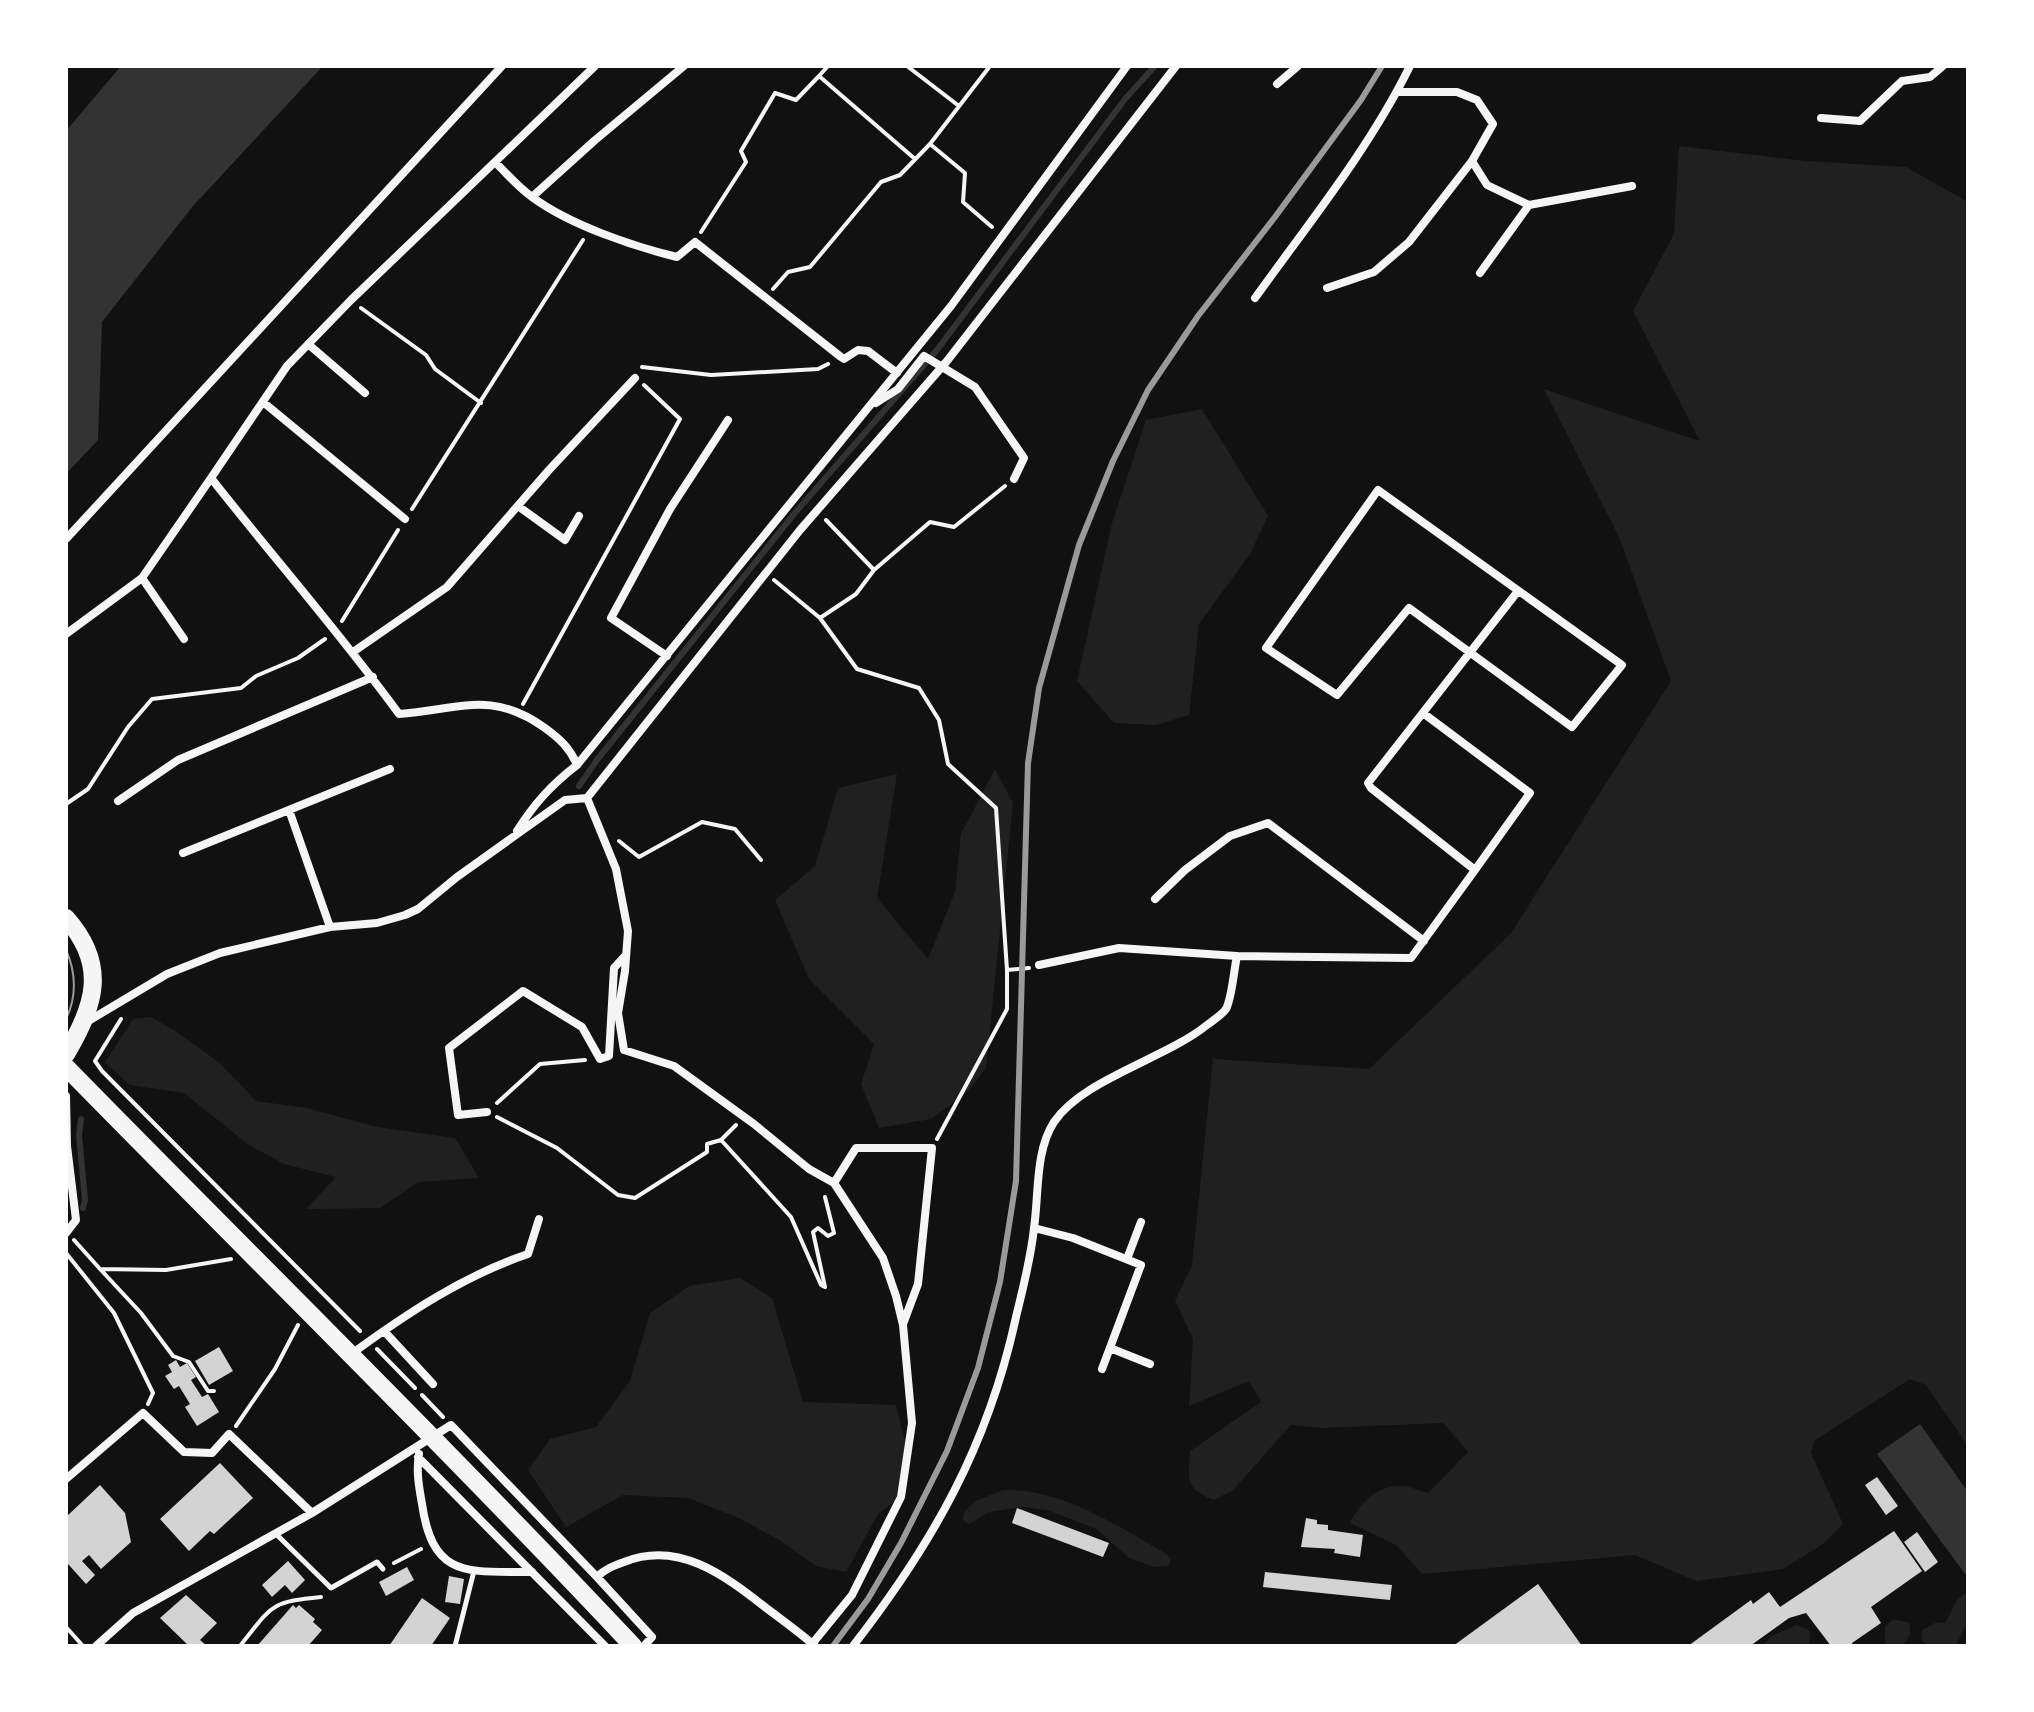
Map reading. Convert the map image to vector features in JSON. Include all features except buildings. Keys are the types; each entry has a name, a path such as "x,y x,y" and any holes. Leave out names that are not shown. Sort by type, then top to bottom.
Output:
{"main road":[{"path":"66,918 86,948 92,974 92,1001 85,1023 66,1054"},
{"path":"66,1067 350,1355 427,1440 627,1640"}],"street":[{"path":"66,539 502,66"},
{"path":"66,634 142,578 287,366 351,300 595,66"},
{"path":"532,197 684,66"},
{"path":"515,835 532,806 552,784 577,765 951,306 1127,66"},
{"path":"1113,84 1134,66"},
{"path":"85,1023 167,974 220,953 330,927 391,920 418,909 457,877 565,800 587,798 1176,66"},
{"path":"1277,84 1298,66"},
{"path":"1255,298 1348,170 1410,66"},
{"path":"1821,118 1860,121 1902,81 1930,77 1943,66"},
{"path":"1327,288 1374,272 1409,242 1472,161 1493,124 1477,100 1457,92 1397,92"},
{"path":"1472,161 1487,185 1529,205 1632,186"},
{"path":"496,163 532,197 591,228 642,248 677,257 695,242 844,359 858,350 868,351 897,373"},
{"path":"1480,273 1529,205"},
{"path":"308,344 365,393"},
{"path":"869,408 898,389 925,357 975,387 1024,458 1014,479"},
{"path":"353,652 447,587 635,378"},
{"path":"263,402 405,519"},
{"path":"667,656 611,618 670,509 728,420"},
{"path":"211,478 373,677 399,714 485,703 519,711 566,745 577,765"},
{"path":"1378,490 1518,591 1622,665 1572,727 1409,608 1337,695 1266,648 1378,490"},
{"path":"518,506 565,540 579,516"},
{"path":"142,578 184,639"},
{"path":"1475,870 1368,783 1518,591"},
{"path":"118,801 178,760 373,677"},
{"path":"1039,965 1119,948 1237,956 1411,958 1530,793 1423,713"},
{"path":"183,853 390,769"},
{"path":"587,798 616,869 628,931 618,1013 624,1050 674,1066 834,1183 883,1258 896,1296 903,1325 912,1423 901,1497 852,1595 813,1645 718,1571 682,1557 656,1554 632,1558 605,1569 597,1577"},
{"path":"289,810 330,927"},
{"path":"1155,899 1185,870 1230,836 1268,823 1424,941"},
{"path":"487,1112 458,1115 449,1048 523,991 582,1027 600,1059 609,1056 614,968 626,955"},
{"path":"853,1646 899,1587 960,1483 997,1391 1016,1319 1034,1228 1044,1142 1055,1120 1084,1093 1187,1040 1226,1010 1237,956"},
{"path":"66,1096 67,1146 76,1220 66,1233"},
{"path":"834,1183 856,1148 932,1148 918,1284 903,1325"},
{"path":"350,1355 450,1288 491,1267 528,1254 539,1219"},
{"path":"1127,1259 1141,1222"},
{"path":"1034,1228 1073,1238 1141,1265 1102,1369"},
{"path":"384,1331 433,1384"},
{"path":"1110,1348 1150,1364"},
{"path":"66,1479 143,1413 184,1452 212,1453 229,1434 312,1513"},
{"path":"96,1646 133,1613 312,1513 451,1425 661,1646"},
{"path":"427,1440 417,1466 423,1515 433,1545 442,1558 457,1567 474,1571 533,1572"},
{"path":"418,1457 605,1646"},
{"path":"644,1646 652,1637"}],"lane":[{"path":"275,1533 331,1588 377,1562 383,1569"},
{"path":"455,1646 474,1571"}],"path":[{"path":"695,242 746,162 741,151 775,93 796,100 828,66"},
{"path":"907,66 959,106"},
{"path":"766,298 788,272 810,267 881,182 900,175 930,144 990,66"},
{"path":"819,76 915,159"},
{"path":"930,144 965,173 963,202 1003,236"},
{"path":"66,804 88,789 128,727 152,699 241,688 256,676 298,658 335,631 591,228"},
{"path":"351,300 426,355 435,369 481,403"},
{"path":"519,711 680,419 635,378 641,367 711,375 818,369 841,357"},
{"path":"820,618 856,594 874,570 930,522 954,527 1014,479"},
{"path":"816,510 874,570"},
{"path":"766,574 820,618 857,669 919,688 939,720 948,764 996,808 1007,1009 932,1148"},
{"path":"603,832 624,843 639,857 702,822 715,824 735,829 761,860"},
{"path":"1007,970 1039,965"},
{"path":"124,999 131,1009 122,1017 95,1061 102,1071 451,1425"},
{"path":"600,1059 540,1064 487,1112 557,1148 618,1195 635,1198 707,1152 707,1144 721,1140 744,1117"},
{"path":"721,1140 791,1217 821,1285 825,1287 813,1232 818,1228 828,1236 834,1233 820,1175"},
{"path":"66,1233 141,1313 173,1356 189,1362 208,1391 214,1391"},
{"path":"66,1253 114,1313 153,1393 143,1413"},
{"path":"100,1269 166,1270 253,1256"},
{"path":"229,1434 275,1369 305,1311"},
{"path":"66,1627 83,1646"}],"shaded area":[{"path":"121,66 323,66 193,206 102,322 98,440 66,474 66,131"},
{"path":"1679,146 1806,161 1906,167 1968,202 1968,1446 1926,1385 1910,1379 1815,1440 1811,1453 1843,1524 1823,1544 1783,1569 1696,1581 1635,1555 1422,1574 1396,1545 1350,1523 1364,1502 1377,1492 1393,1486 1405,1486 1428,1493 1468,1452 1443,1423 1320,1428 1291,1425 1233,1490 1214,1500 1198,1492 1190,1482 1190,1451 1261,1402 1249,1381 1189,1406 1193,1339 1175,1301 1192,1265 1213,1059 1369,1069 1511,933 1671,681 1619,537 1544,389 1700,441 1633,311 1674,234"},
{"path":"1202,409 1268,516 1250,554 1199,624 1189,715 1156,725 1114,723 1077,681 1112,523 1146,420"},
{"path":"995,769 1013,803 986,1068 966,1093 931,1119 879,1128 861,1084 874,1044 809,979 775,900 815,866 838,788 897,774 877,898 928,959 955,892 961,834"},
{"path":"150,1017 220,1063 256,1101 307,1108 377,1127 455,1138 479,1178 418,1182 380,1208 306,1209 336,1177 284,1164 249,1145 184,1093 130,1085 105,1062 133,1019"},
{"path":"740,1278 772,1298 803,1402 896,1405 910,1461 901,1497 878,1514 846,1572 816,1566 781,1541 739,1518 688,1498 623,1495 566,1527 528,1470 550,1439 596,1427 630,1381 650,1313 689,1286"},
{"path":"1920,1424 1968,1492 1968,1572 1965,1574 1877,1454"},
{"path":"1003,1490 1045,1495 1086,1510 1163,1552 1171,1558 1169,1566 1155,1567 1129,1558 1097,1529 1047,1510 1022,1507 989,1512 969,1524 963,1520 964,1512 976,1501"},
{"path":"1968,1591 1968,1620 1956,1646 1927,1646 1921,1639 1922,1630 1937,1622 1945,1623 1957,1600"},
{"path":"1894,1619 1909,1623 1909,1636 1900,1646 1885,1646 1885,1626"},
{"path":"1797,1625 1810,1631 1809,1643 1817,1646 1763,1646 1771,1636"}],"waterway":[{"path":"579,786 794,514 937,350 1125,99 1155,66"},
{"path":"81,1119 83,1208"}],"tram line":[{"path":"66,950 74,984 66,1019"}],"railway":[{"path":"833,1646 868,1599 901,1543 947,1451 978,1368 1000,1282 1016,1181 1028,763 1039,688 1079,545 1113,461 1148,390 1198,316 1361,100 1382,66"}]}
